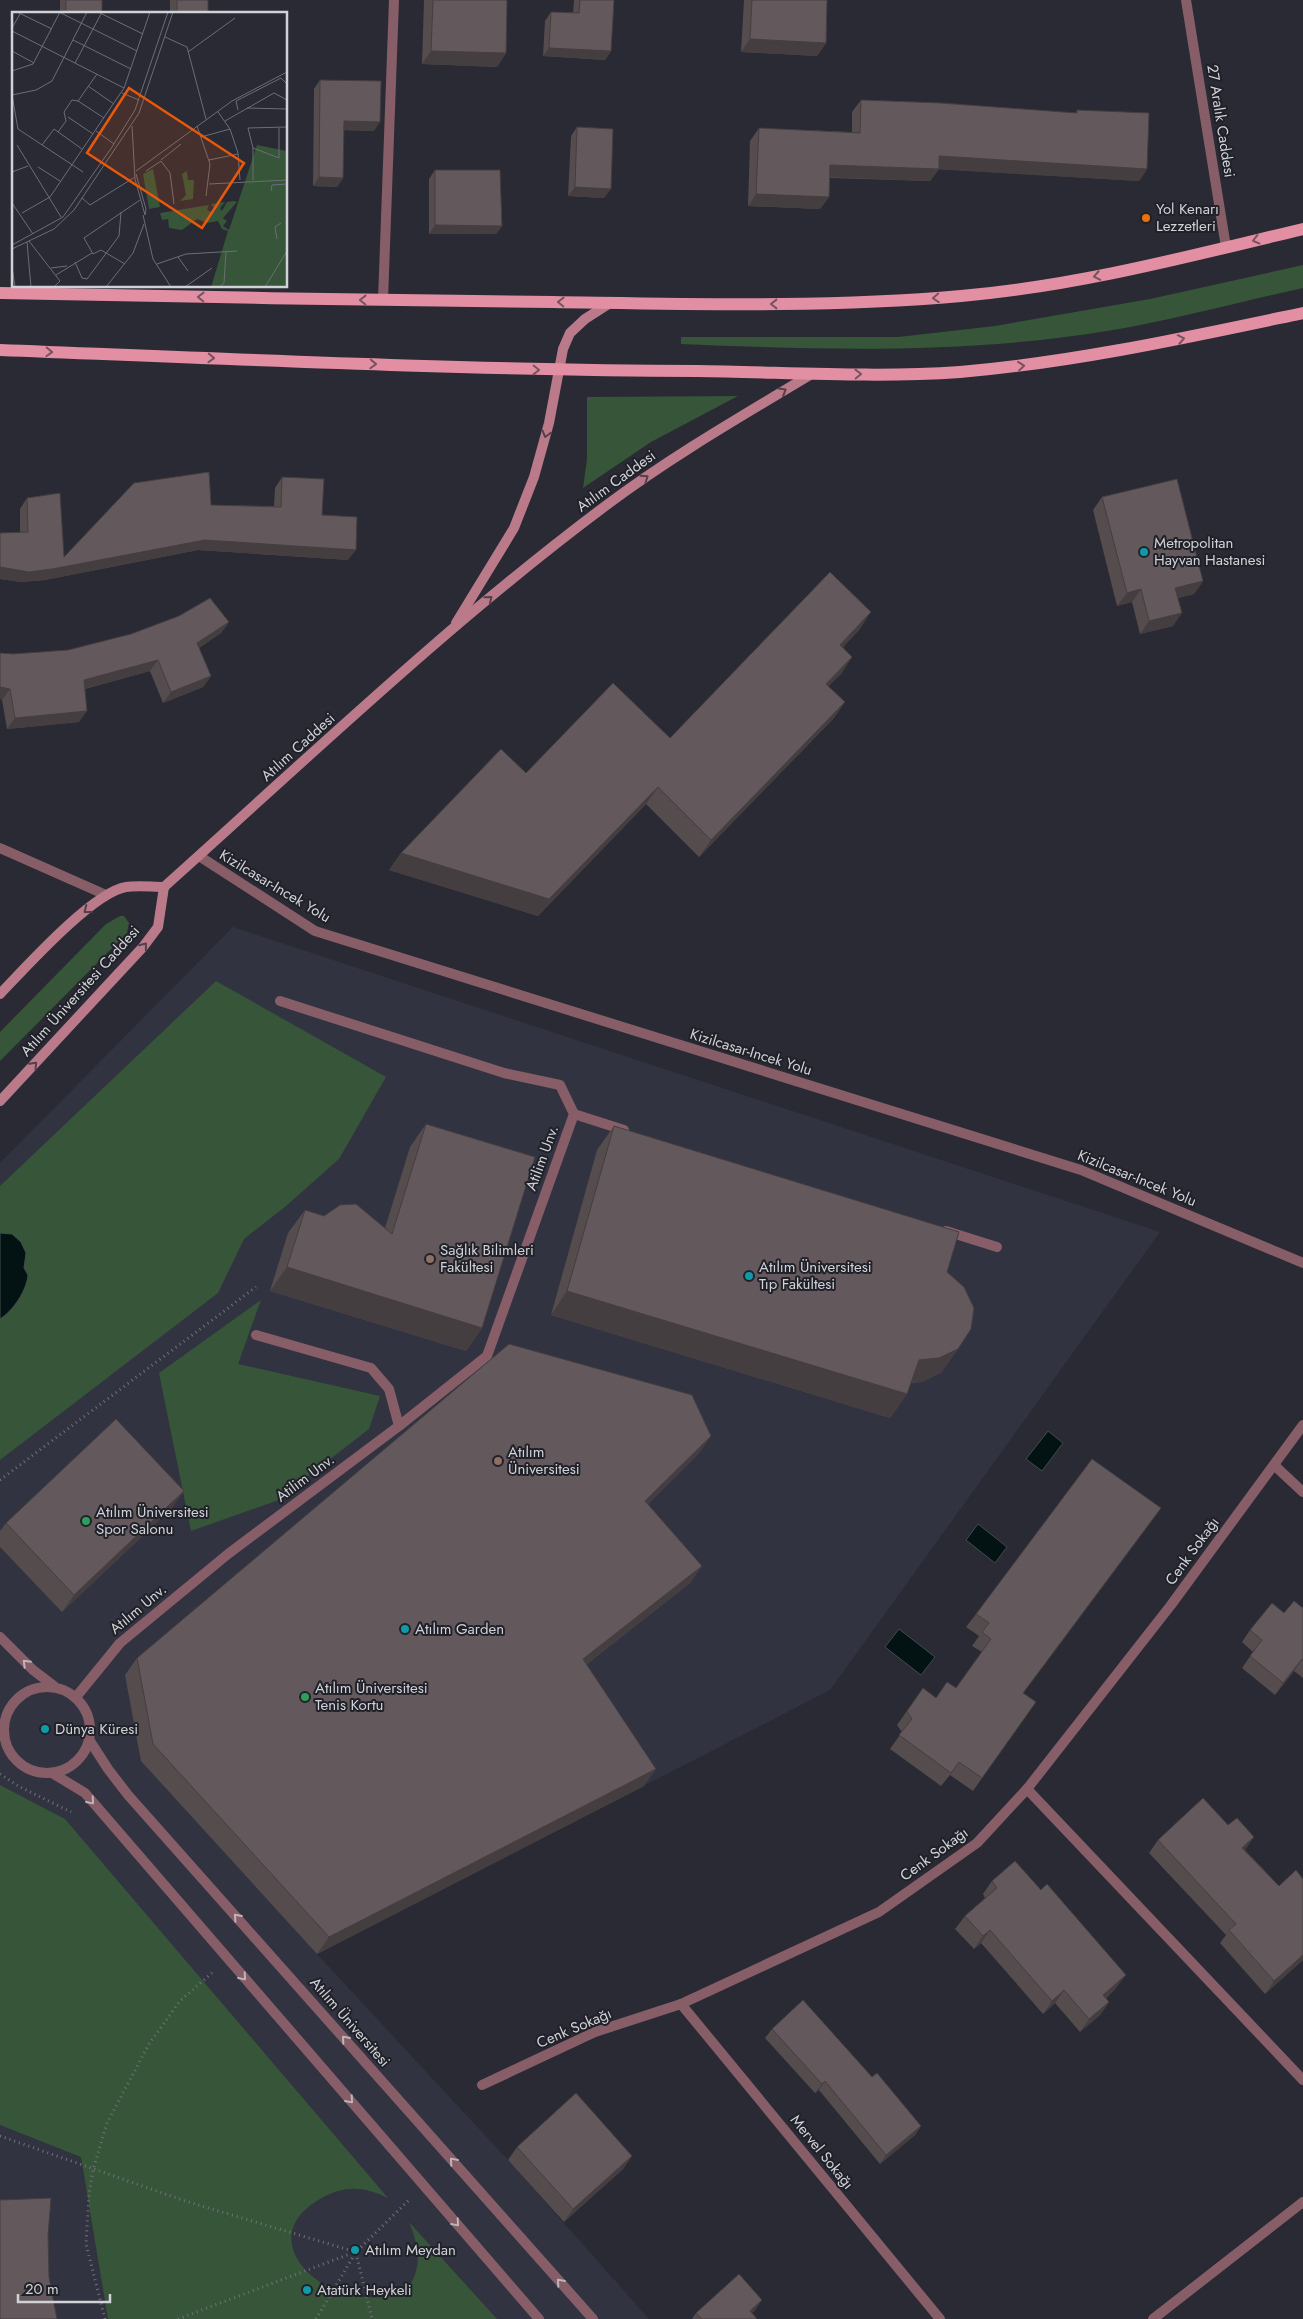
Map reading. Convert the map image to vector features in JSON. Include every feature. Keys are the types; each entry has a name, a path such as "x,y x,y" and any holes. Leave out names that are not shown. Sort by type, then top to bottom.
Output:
{"main road":[{"path":"0,293 383,300 786,304 963,296 1056,284 1143,268 1303,229"},
{"path":"0,350 559,370 810,375 955,372 1046,364 1303,314"}],"street":[{"path":"383,300 394,0"},
{"name":"27 Aralık Caddesi","path":"1186,0 1226,247"},
{"name":"Atılım Caddesi","path":"452,630 514,528 534,477 549,424 563,349 570,332 585,319 610,303"},
{"name":"Atılım Caddesi","path":"164,887 452,630 604,507 686,450 810,375"},
{"path":"0,848 106,896"},
{"name":"Kizilcasar-Incek Yolu","path":"199,856 315,931 1081,1170 1303,1263"},
{"path":"0,994 72,922 106,896 124,887 164,887"},
{"name":"Atılım Üniversitesi Caddesi","path":"0,1101 143,947 158,927 164,887"},
{"name":"Atilim Unv.","path":"228,1554 399,1426 487,1356 574,1114 560,1085 504,1073 280,1001"},
{"path":"574,1114 630,1132"},
{"path":"931,1227 997,1247"},
{"path":"256,1335 371,1368 389,1389 399,1426"},
{"name":"Cenk Sokağı","path":"482,2085 595,2032 681,2004 879,1912 977,1843 1027,1789 1171,1605 1303,1425"},
{"path":"1274,1465 1303,1492"},
{"name":"Atılım Unv.","path":"76,1697 120,1643 228,1554"},
{"path":"0,1637 33,1670 54,1686 76,1697"},
{"path":"54,1686 30,1689 21,1695 13,1703 2,1722 8,1749 16,1760 33,1770 52,1773 85,1793 539,2319"},
{"name":"Atılım Üniversitesi","path":"76,1697 88,1715 91,1728 90,1741 108,1769 128,1794 593,2319"},
{"path":"52,1773 64,1770 76,1763 90,1741"},
{"path":"1027,1789 1303,2080"},
{"name":"Mervel Sokağı","path":"681,2004 940,2319"},
{"path":"1153,2319 1303,2202"}],"path":[{"path":"0,1480 256,1287"},
{"path":"105,2319 86,2244 89,2195 107,2123 149,2044 180,2001 213,1972"},
{"path":"0,2136 185,2201 356,2252"},
{"path":"316,2319 356,2252 409,2200"},
{"path":"178,2319 356,2252"},
{"path":"356,2252 372,2319"}],"shaded area":[{"name":"Atılım Üniversitesi","path":"233,927 1160,1232 830,1690 317,1954 508,2160 649,2319 0,2319 0,1163"},
{"path":"0,1233 12,1234 21,1242 26,1253 24,1268 28,1275 19,1300 0,1319"},
{"path":"1048,1431 1063,1443 1042,1471 1026,1459"},
{"path":"978,1524 1007,1547 995,1563 966,1540"},
{"path":"899,1629 935,1657 921,1675 885,1647"}],"green space":[{"path":"1303,265 1303,288 1156,322 1054,338 948,347 841,349 681,344 681,337 898,337 995,326 1150,299"},
{"path":"738,396 651,442 583,488 587,459 587,397"},
{"path":"120,916 124,916 129,923 127,933 0,1061 0,1032 106,924"},
{"path":"216,981 386,1077 339,1159 286,1206 244,1239 218,1293 0,1460 0,1186"},
{"path":"261,1300 238,1364 380,1396 369,1429 276,1501 191,1531 159,1373"},
{"path":"0,1785 65,1819 388,2198 362,2189 345,2189 320,2199 299,2216 292,2235 295,2254 307,2272 326,2286 350,2295 377,2298 404,2292 415,2276 418,2258 409,2222 497,2319 108,2319 81,2157 0,2125"}],"building":[{"path":"66,0 102,0 102,12 66,12"},
{"path":"177,0 208,0 208,12 177,12"},
{"path":"433,0 507,0 506,53 431,51"},
{"path":"580,0 614,0 611,51 549,48 551,12 579,13"},
{"path":"752,0 827,0 826,43 750,39"},
{"path":"320,80 381,81 380,122 344,121 343,178 319,177"},
{"path":"861,100 941,103 1077,113 1077,110 1149,113 1147,169 939,156 939,169 830,165 829,197 756,194 759,128 860,133"},
{"path":"577,127 613,129 611,189 575,187"},
{"path":"435,170 500,170 502,226 435,225"},
{"path":"209,472 211,505 281,507 282,477 324,479 322,515 357,517 356,550 205,540 52,569 29,572 0,567 0,533 28,532 27,498 60,493 64,557 134,483"},
{"name":"Metropolitan Hayvan Hastanesi","path":"1177,479 1203,581 1175,588 1182,613 1149,621 1141,589 1127,593 1102,497"},
{"path":"830,572 871,612 840,645 852,657 826,684 845,702 711,840 658,787 549,899 401,853 501,749 526,773 613,683 670,738"},
{"path":"210,598 229,622 197,643 211,676 171,692 158,660 84,680 87,711 15,718 10,689 0,687 0,653 13,654 68,650 131,634 179,616"},
{"path":"426,1124 535,1157 482,1328 287,1267 305,1210 324,1216 340,1205 356,1204 392,1234"},
{"name":"Atılım Üniversitesi Tıp Fakültesi","path":"614,1126 959,1232 947,1272 964,1287 974,1308 971,1329 958,1349 939,1358 919,1360 907,1394 567,1291"},
{"name":"Atılım Garden","path":"509,1344 692,1395 711,1436 645,1501 702,1566 583,1659 656,1769 329,1937 153,1744 137,1658"},
{"name":"Atılım Üniversitesi Spor Salonu","path":"116,1419 184,1491 74,1595 6,1523"},
{"path":"1092,1459 1161,1508 1023,1693 1036,1702 982,1778 959,1762 951,1773 899,1735 912,1719 907,1711 923,1688 936,1698 947,1682 956,1688 991,1639 982,1632 989,1623 976,1614"},
{"path":"1294,1601 1303,1608 1303,1660 1283,1683 1250,1656 1262,1640 1250,1630 1272,1603 1284,1613"},
{"path":"1203,1798 1228,1825 1237,1818 1254,1837 1242,1848 1279,1886 1296,1870 1303,1879 1303,1955 1274,1981 1229,1930 1236,1924 1158,1840"},
{"path":"1015,1861 1041,1890 1047,1884 1126,1975 1103,1995 1109,2002 1089,2019 1064,1990 1052,2001 990,1930 983,1936 965,1916 997,1888 992,1881"},
{"path":"803,2000 872,2077 877,2073 921,2126 886,2155 825,2081 822,2084 772,2029"},
{"path":"576,2093 632,2156 573,2209 517,2147"},
{"path":"51,2198 48,2236 49,2277 57,2319 0,2319 0,2200"},
{"path":"739,2274 762,2300 750,2311 757,2319 702,2319 696,2313"}],"place":[{"name":"Yol Kenarı Lezzetleri","path":"1146,218"},
{"name":"Metropolitan Hayvan Hastanesi","path":"1144,552"},
{"name":"Sağlık Bilimleri Fakültesi","path":"430,1259"},
{"name":"Atılım Üniversitesi Tıp Fakültesi","path":"749,1276"},
{"name":"Atılım Üniversitesi","path":"498,1461"},
{"name":"Atılım Üniversitesi Spor Salonu","path":"86,1521"},
{"name":"Atılım Garden","path":"405,1629"},
{"name":"Atılım Üniversitesi Tenis Kortu","path":"305,1697"},
{"name":"Dünya Küresi","path":"45,1729"},
{"name":"Atılım Meydan","path":"355,2250"},
{"name":"Atatürk Heykeli","path":"307,2290"}]}
